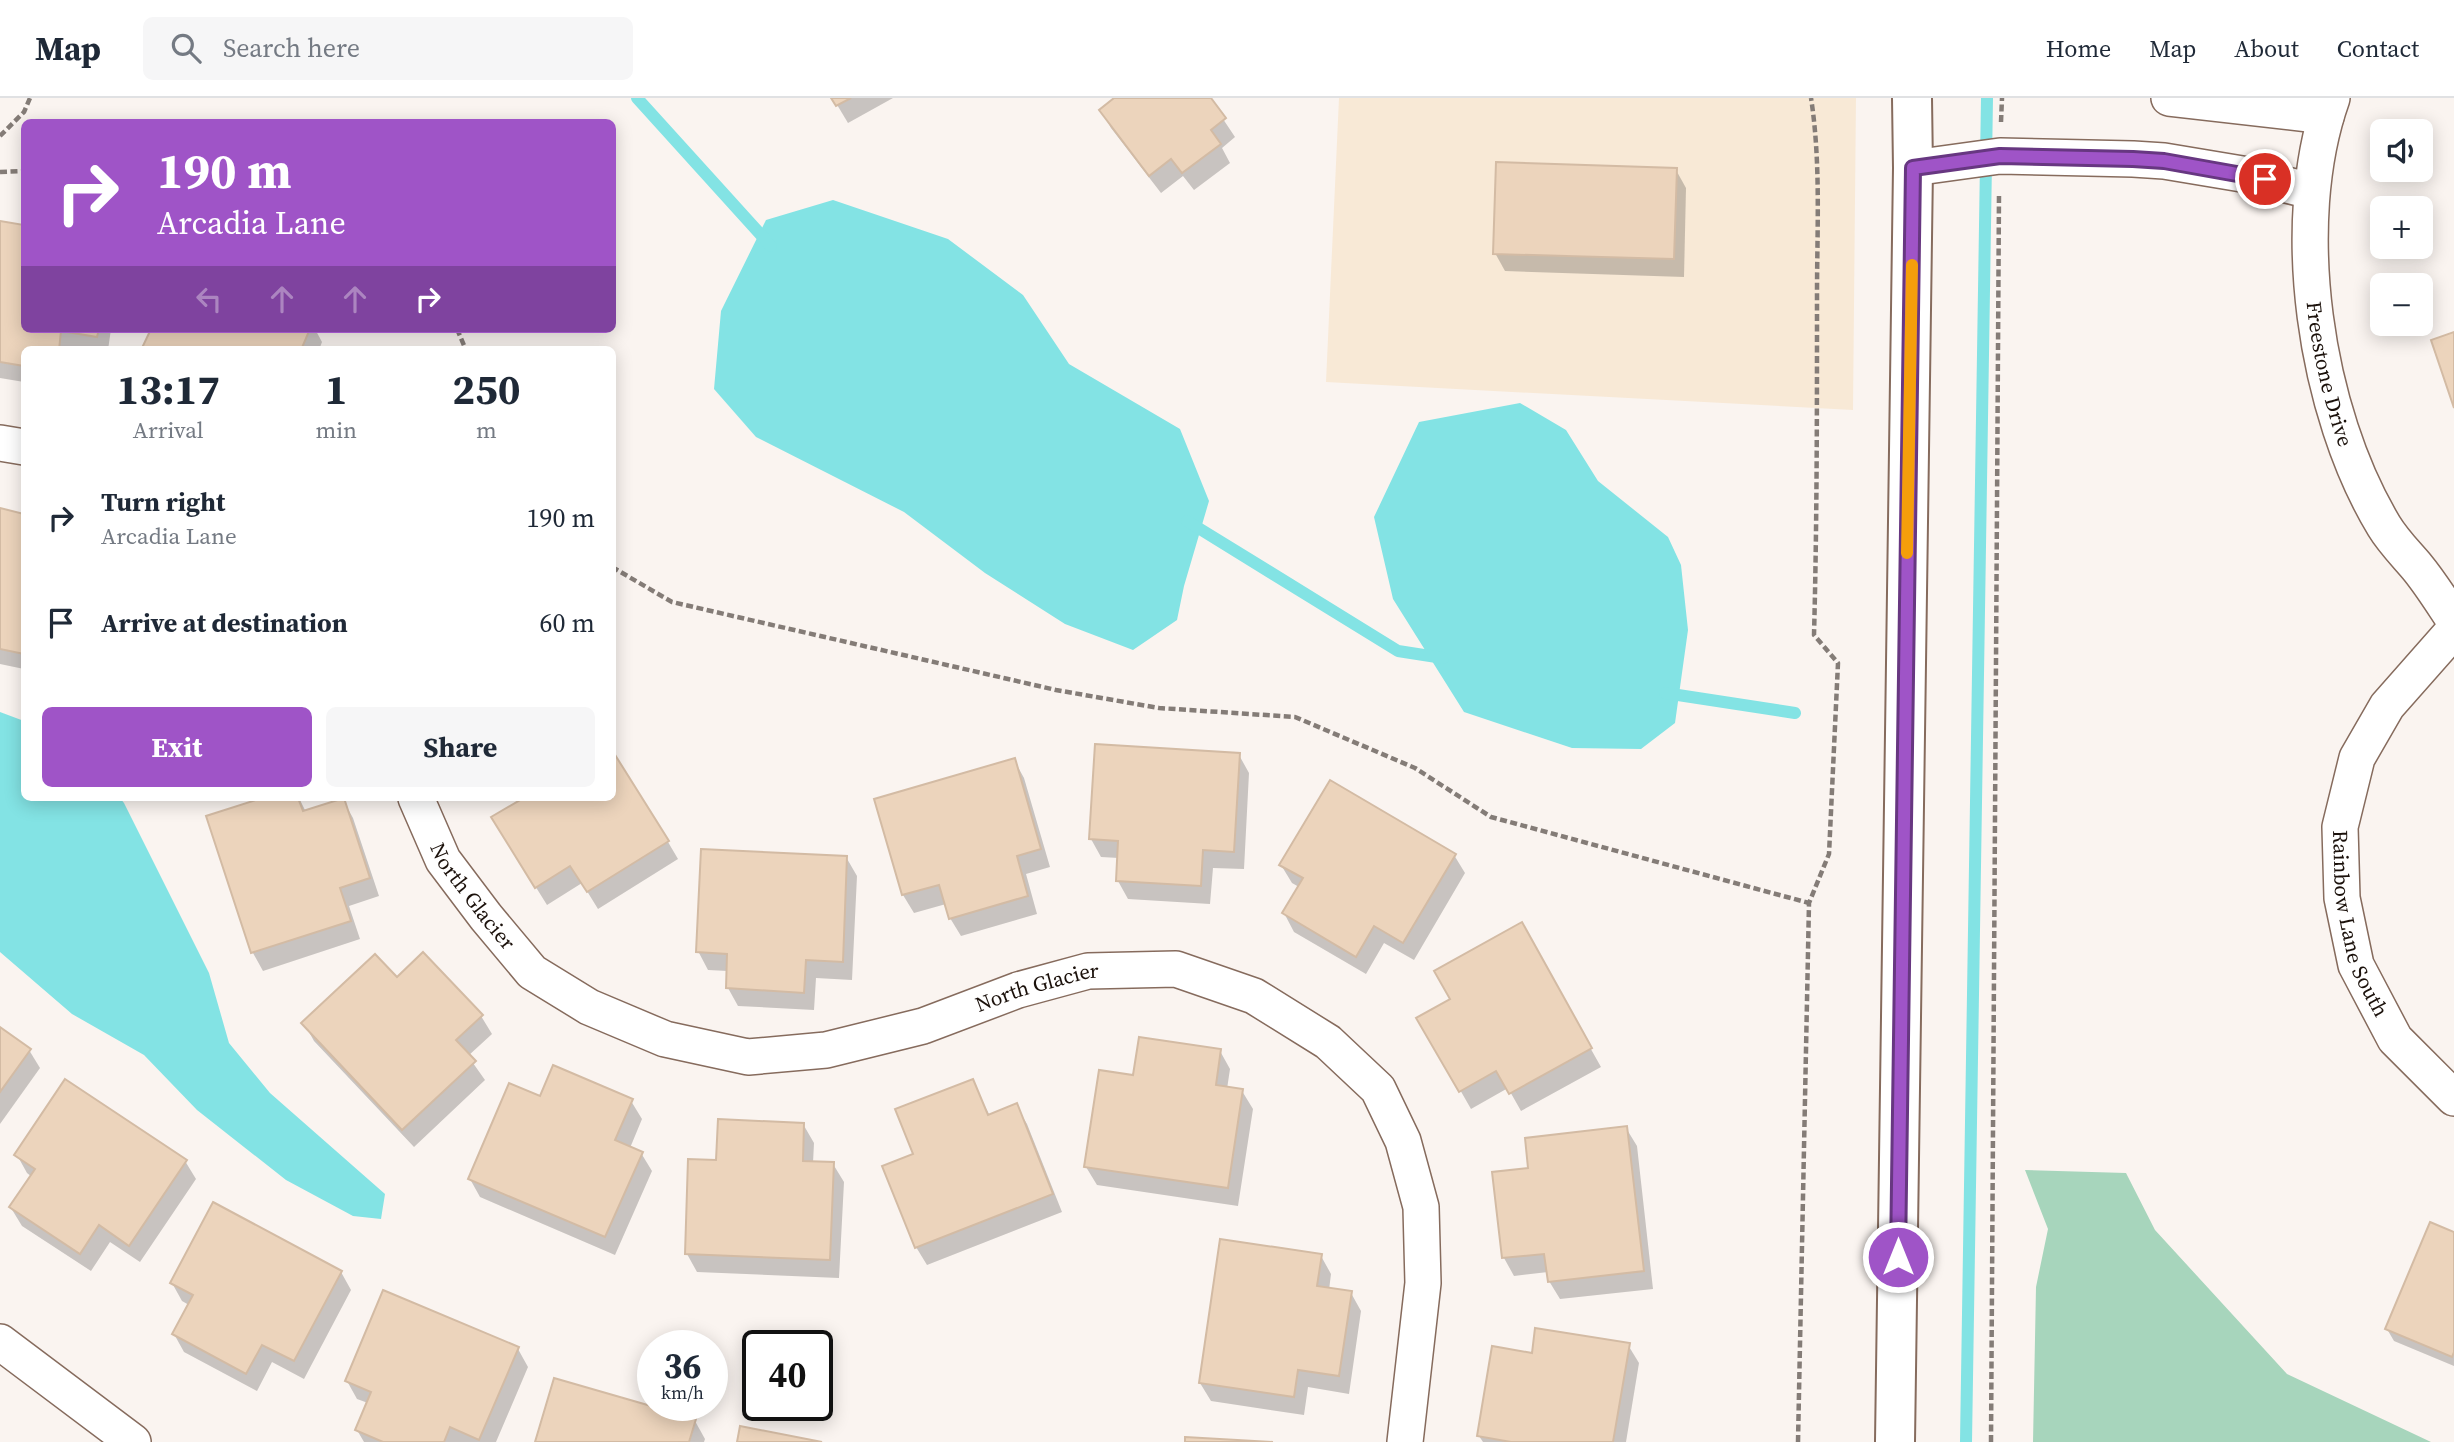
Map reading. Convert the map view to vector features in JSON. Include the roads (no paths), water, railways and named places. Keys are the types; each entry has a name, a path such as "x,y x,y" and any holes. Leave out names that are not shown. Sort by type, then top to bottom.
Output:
{"street":[{"path":"1895,1442 1912,98"},
{"path":"2169,98 2329,107"},
{"name":"Freestone Drive","path":"2329,107 2311,191 2315,315 2326,380 2363,488 2385,528 2420,570 2454,620"},
{"path":"1913,168 2000,156 2164,161 2242,174 2311,191"},
{"path":"0,443 21,446"},
{"name":"Rainbow Lane South","path":"2454,630 2387,706 2357,758 2340,827 2342,898 2356,965 2395,1039 2454,1098"},
{"name":"North Glacier","path":"417,801 443,860 531,972 589,1007 666,1039 748,1057 826,1050 923,1026 1018,990 1088,971 1176,969 1254,996 1328,1042 1378,1089 1403,1141 1421,1207 1423,1283 1405,1442"},
{"path":"0,1342 133,1442"}],"water":[{"path":"833,200 948,239 1023,295 1069,364 1180,429 1209,501 1177,620 1133,650 1065,624 985,573 904,512 756,437 714,389 721,311 766,220"},
{"path":"1520,403 1566,430 1598,481 1668,537 1681,565 1688,630 1675,723 1641,749 1572,748 1464,712 1393,599 1374,517 1419,422"},
{"path":"0,712 21,720 21,801 124,803 209,973 229,1043 270,1093 385,1194 381,1219 353,1216 286,1180 197,1110 144,1055 72,1014 0,952"}],"waterway":[{"path":"637,98 771,246"},
{"path":"1966,1442 1987,98"},
{"path":"1187,521 1398,651 1443,658"},
{"path":"1665,693 1795,713"}]}
